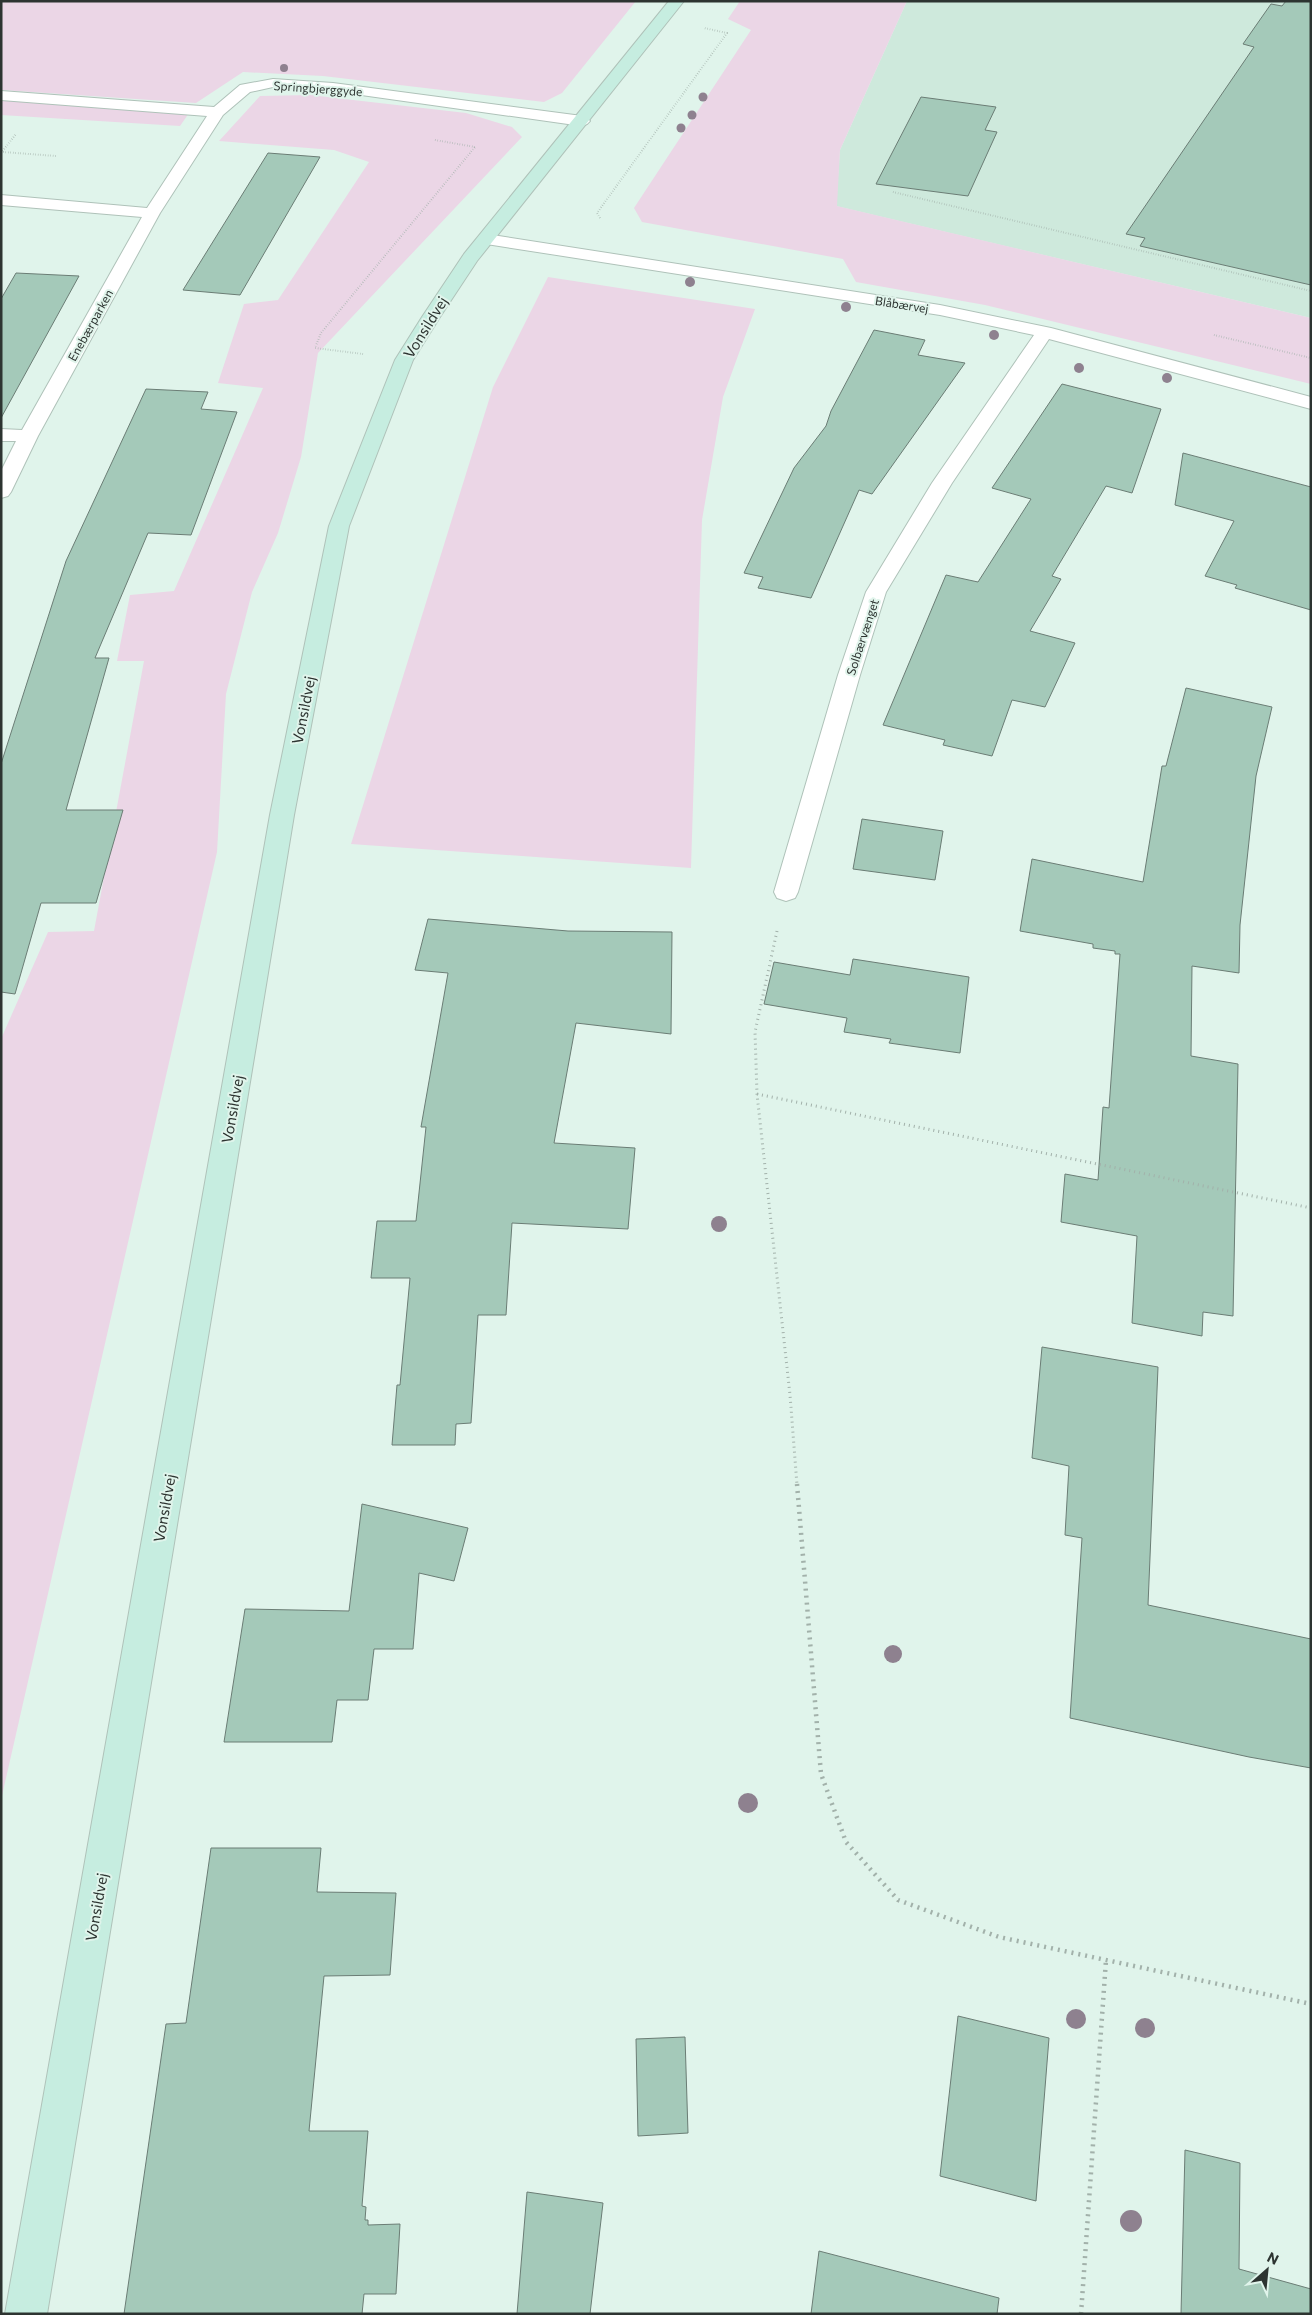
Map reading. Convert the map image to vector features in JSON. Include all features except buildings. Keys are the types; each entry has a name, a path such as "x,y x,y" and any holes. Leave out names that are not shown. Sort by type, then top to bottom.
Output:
{"main road":[{"name":"Vonsildvej","path":"26,2314 282,815 339,526 404,360 470,258 671,9"}],"street":[{"name":"Springbjerggyde","path":"217,112 245,88 273,83 333,87 582,121"},
{"path":"1,95 217,112"},
{"name":"Enebærparken","path":"1,492 28,436 152,213 217,112"},
{"path":"1,200 152,213"},
{"name":"Blåbærvej","path":"486,239 940,310 1045,332 1311,403"},
{"name":"Solbærvænget","path":"786,892 849,675 876,592 942,483 1045,332"},
{"path":"1,435 28,436"}],"path":[{"path":"604,224 597,213 727,33 671,9"},
{"path":"404,360 314,348 321,333 475,147"},
{"path":"2,152 56,156"},
{"path":"893,192 1311,292"},
{"path":"786,892 755,1032 757,1094 790,1395 822,1774 846,1842 898,1900 999,1936 1311,2004"},
{"path":"757,1094 1311,1208"},
{"path":"1081,2314 1106,1960"}],"shaded area":[{"path":"1,1 636,1 562,93 544,102 323,76 243,72 196,103 1,90"},
{"path":"740,1 907,1 840,150 837,206 1311,318 1311,384 985,305 856,282 843,259 642,222 634,208 751,30 728,19"},
{"path":"907,1 1311,1 1311,318 836,206 840,150"},
{"path":"310,95 466,113 512,127 522,137 318,353 301,457 278,533 252,592 226,694 217,852 1,1800 1,1039 48,932 94,931 144,661 117,661 130,595 174,591 263,388 218,383 244,304 278,300 369,162 334,150 219,141 260,96"},
{"path":"1,100 189,113 180,126 1,115"},
{"path":"548,277 755,309 723,397 702,520 691,868 351,844 493,387"}]}
